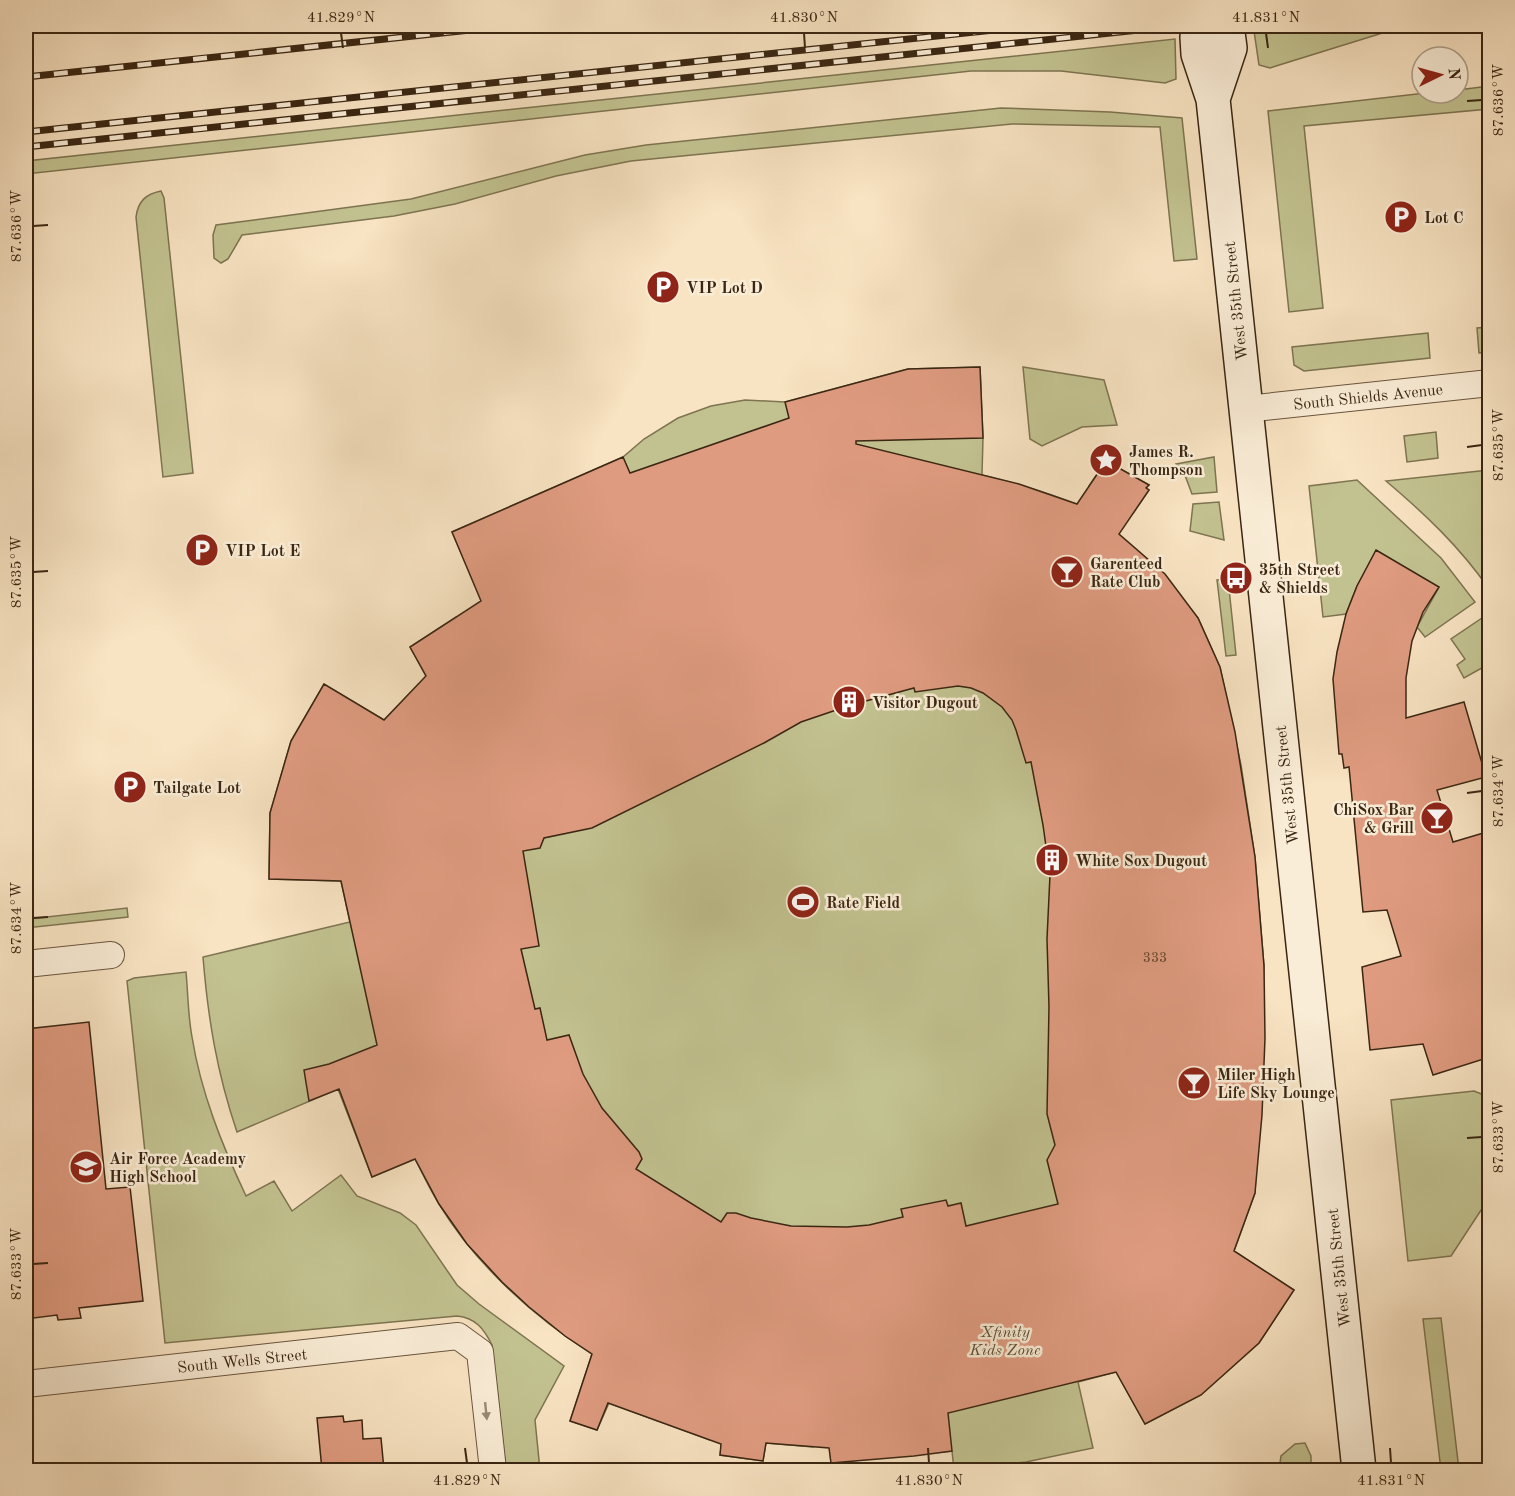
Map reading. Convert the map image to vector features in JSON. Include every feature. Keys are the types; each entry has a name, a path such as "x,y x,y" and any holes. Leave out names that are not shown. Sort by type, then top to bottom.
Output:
{"main road":[{"name":"West 35th Street","path":"1213,35 1198,54 1213,99 1359,1470"}],"street":[{"name":"South Shields Avenue","path":"1246,409 1490,383"},
{"path":"26,964 111,955"},
{"name":"South Wells Street","path":"26,1384 458,1336 480,1352 493,1470"}],"green space":[{"path":"1306,26 1405,26 1270,68 1259,65 1254,31"},
{"path":"1175,39 1176,79 1165,83 1061,71 971,71 26,174 26,161"},
{"path":"1489,86 1489,109 1304,126 1323,308 1289,312 1268,111 1410,95 1410,105 1470,105 1470,88"},
{"path":"1001,108 1110,112 1182,118 1197,259 1174,261 1160,127 1012,124 631,161 556,176 455,204 394,216 242,235 228,259 221,263 214,258 213,235 216,225 411,199 585,155 646,145"},
{"path":"161,191 164,198 193,473 163,477 136,217 144,199"},
{"path":"1489,327 1489,352 1479,353 1477,328"},
{"path":"1428,333 1430,358 1304,371 1294,365 1292,347"},
{"name":"Rate Field","path":"980,367 982,475 1050,494 1089,510 1100,493 1089,486 1104,464 1108,466 1110,463 1149,485 1146,488 1149,490 1134,512 1111,528 1198,618 1220,667 1241,765 1255,857 1264,966 1255,1193 1234,1251 1294,1290 1259,1343 1201,1395 1145,1424 1116,1372 1078,1382 1093,1448 1026,1462 954,1470 952,1451 831,1463 827,1419 815,1419 813,1447 766,1443 763,1461 720,1455 726,1413 721,1412 710,1440 609,1403 597,1430 570,1421 592,1354 527,1306 488,1268 454,1226 436,1199 415,1159 372,1177 338,1089 237,1132 214,1046 203,957 350,922 341,881 269,879 270,813 291,741 324,684 384,720 426,676 410,647 456,617 474,647 496,635 452,532 623,457 644,439 678,418 711,406 745,400 785,402 908,369"},
{"path":"1023,367 1104,380 1117,425 1082,427 1042,446 1030,439"},
{"path":"1436,432 1438,458 1407,462 1404,436"},
{"path":"1214,457 1217,492 1192,494 1186,478 1176,464"},
{"path":"1490,470 1489,589 1441,532 1386,481"},
{"path":"1357,480 1441,558 1475,602 1425,637 1417,627 1439,587 1376,551 1357,586 1346,614 1323,617 1309,486"},
{"path":"1219,502 1224,540 1190,531 1193,504"},
{"path":"1228,579 1236,655 1226,656 1217,580"},
{"path":"1485,616 1489,623 1489,664 1464,678 1457,665 1465,659 1451,639"},
{"path":"26,896 29,919 127,908 128,917 26,928"},
{"path":"186,972 191,1029 201,1078 221,1138 246,1196 274,1181 292,1211 341,1175 357,1196 400,1213 416,1225 457,1285 479,1304 564,1366 535,1420 540,1470 506,1470 492,1345 479,1325 464,1317 165,1343 127,981 134,978"},
{"path":"1474,1091 1489,1097 1489,1198 1451,1256 1408,1261 1391,1100"},
{"path":"1441,1318 1459,1470 1441,1470 1423,1319"},
{"path":"1305,1443 1311,1456 1311,1470 1279,1470 1281,1456 1295,1444"}],"building":[{"name":"Rate Field","path":"980,367 983,438 856,441 856,444 1019,484 1077,504 1104,464 1108,466 1110,463 1149,485 1146,488 1149,490 1119,534 1165,574 1198,618 1220,667 1235,732 1255,857 1264,966 1265,1038 1262,1115 1255,1193 1234,1251 1294,1290 1259,1343 1201,1395 1145,1424 1116,1372 948,1413 952,1451 914,1456 831,1463 829,1448 766,1443 763,1461 720,1455 721,1444 608,1403 597,1430 570,1421 592,1354 529,1307 467,1244 439,1204 415,1159 372,1177 339,1089 309,1101 304,1070 329,1064 377,1045 341,881 269,879 270,813 291,741 324,684 384,720 426,676 410,647 481,601 452,532 623,457 630,473 789,418 785,402 908,369","holes":["958,686 983,693 1002,707 1012,720 1026,763 1031,762 1043,825 1050,875 1047,939 1049,1007 1047,1114 1055,1145 1047,1160 1058,1204 966,1226 961,1203 948,1206 946,1200 901,1209 903,1217 869,1225 791,1226 736,1213 727,1213 721,1222 636,1169 642,1159 639,1152 602,1108 583,1074 569,1035 547,1040 540,1008 535,1009 521,949 539,946 523,851 540,848 544,838 592,828 764,743 801,722 851,705 914,688 915,692"]},
{"path":"1376,550 1439,587 1423,612 1412,641 1406,678 1406,718 1464,702 1486,777 1437,790 1453,842 1490,831 1490,1057 1433,1075 1423,1044 1370,1050 1362,967 1401,956 1387,910 1363,912 1349,767 1344,768 1342,754 1339,754 1333,679 1346,614 1357,586"},
{"path":"89,1022 106,1189 130,1187 143,1301 79,1308 81,1318 58,1320 57,1315 26,1319 26,1029"},
{"path":"343,1416 344,1422 362,1420 363,1439 381,1438 384,1470 322,1470 317,1418"}],"railway":[{"path":"26,77 508,26"},
{"path":"26,132 1033,26"},
{"path":"26,147 1177,26"}],"place":[{"name":"Lot C","path":"1401,217"},
{"name":"VIP Lot D","path":"663,287"},
{"name":"James R. Thompson","path":"1106,460"},
{"name":"VIP Lot E","path":"202,550"},
{"name":"Garenteed Rate Club","path":"1067,572"},
{"name":"35th Street & Shields","path":"1236,578"},
{"name":"Visitor Dugout","path":"849,702"},
{"name":"Tailgate Lot","path":"130,787"},
{"name":"ChiSox Bar & Grill","path":"1437,818"},
{"name":"White Sox Dugout","path":"1052,860"},
{"name":"Rate Field","path":"803,902"},
{"name":"Miler High Life Sky Lounge","path":"1194,1083"},
{"name":"Air Force Academy High School","path":"86,1167"}],"park label":[{"name":"Xfinity Kids Zone","path":"1005,1340"}]}
